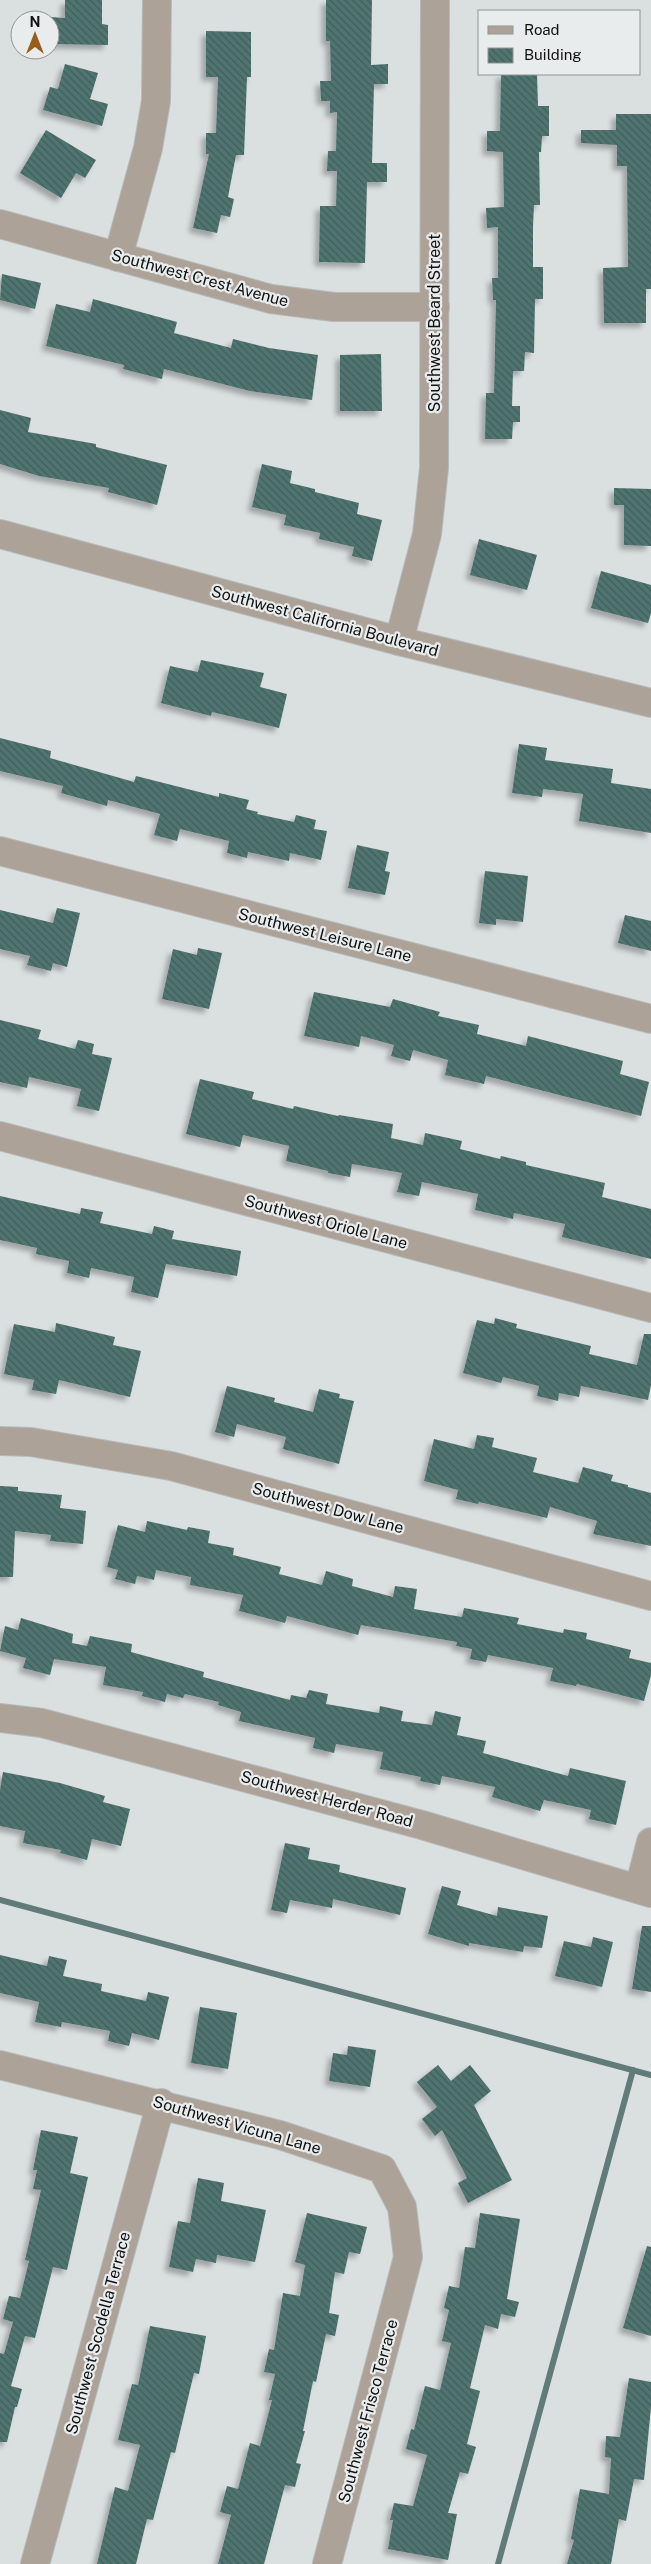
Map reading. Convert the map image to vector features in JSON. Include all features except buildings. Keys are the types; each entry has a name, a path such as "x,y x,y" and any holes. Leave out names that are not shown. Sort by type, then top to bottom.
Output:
{"street":[{"path":"118,257 148,148 156,101 157,0"},
{"name":"Southwest Beard Street","path":"399,641 427,534 432,506 435,0"},
{"name":"Southwest Crest Avenue","path":"0,224 238,291 297,304 334,307 434,307"},
{"name":"Southwest California Boulevard","path":"0,535 399,641 651,703"},
{"name":"Southwest Leisure Lane","path":"0,851 651,1019"},
{"name":"Southwest Oriole Lane","path":"0,1136 651,1308"},
{"name":"Southwest Dow Lane","path":"0,1441 31,1442 171,1466 651,1596"},
{"name":"Southwest Herder Road","path":"0,1718 42,1723 61,1728 422,1825 645,1891"},
{"path":"645,1891 651,1842"},
{"name":"Southwest Vicuna Lane","path":"0,2065 160,2103 280,2135 382,2169 402,2207 408,2257"},
{"name":"Southwest Scodella Terrace","path":"35,2564 160,2103"},
{"name":"Southwest Frisco Terrace","path":"327,2564 408,2257"}],"waterway":[{"path":"0,1900 651,2075"},
{"path":"498,2564 633,2070"}]}
